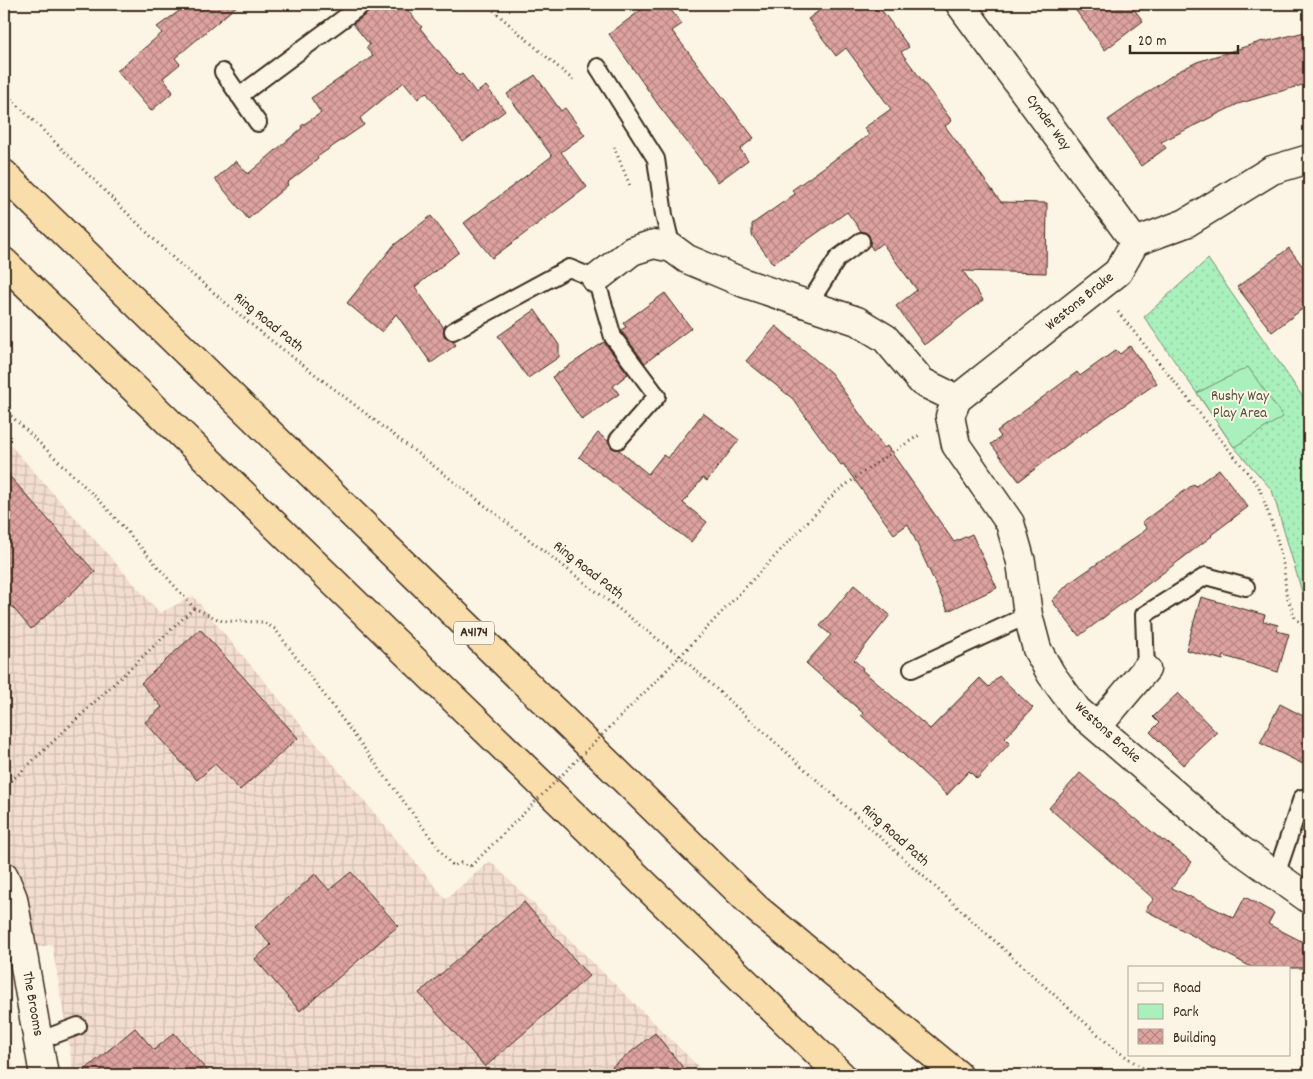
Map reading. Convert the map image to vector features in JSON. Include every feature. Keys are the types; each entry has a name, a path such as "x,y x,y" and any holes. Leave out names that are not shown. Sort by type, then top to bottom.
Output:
{"highway":[{"name":"A4174","path":"4,174 757,909 958,1075"},
{"path":"4,262 841,1075"}],"street":[{"name":"Cynder Way","path":"960,4 1135,242"},
{"path":"1135,242 1186,223 1272,170 1309,159"},
{"name":"Westons Brake","path":"1135,242 1118,272 953,407 956,445 1010,523 1021,562 1028,615 1037,649 1051,674 1077,710 1235,846 1309,899"},
{"path":"596,280 632,251 654,244 672,248 687,259 744,283 857,321 885,338 922,382 953,407"},
{"path":"1097,727 1146,669"},
{"name":"The Brooms","path":"4,876 13,898 44,1075"}],"lane":[{"path":"239,96 363,4"},
{"path":"598,67 656,159 664,215 672,248"},
{"path":"223,72 258,123"},
{"path":"808,305 838,258 861,241"},
{"path":"452,331 569,268 596,280 612,337 657,396 618,440"},
{"path":"1146,669 1144,615 1206,576 1246,587"},
{"path":"912,669 1028,615"},
{"path":"1276,875 1302,798"},
{"path":"38,1041 78,1026"}],"path":[{"path":"486,4 571,78 577,86"},
{"name":"Ring Road Path","path":"4,92 167,252 195,277 260,331 681,657 1113,1048 1153,1075"},
{"path":"613,144 631,189"},
{"path":"1098,288 1259,487 1276,535 1282,560 1286,593 1295,618 1309,630"},
{"path":"4,409 101,502 194,608 222,621 263,622 275,630 449,862 454,866 461,863 471,866 681,657 835,493 953,407"},
{"path":"4,788 194,608"}],"shaded area":[{"path":"4,438 160,613 193,596 446,899 490,861 707,1075 74,1075 52,944 4,956"},
{"path":"4,999 14,1075 4,1075"}],"green space":[{"path":"1208,259 1309,406 1309,558 1302,592 1272,490 1234,447 1144,317"},
{"name":"Rushy Way Play Area","path":"1248,367 1283,417 1234,447 1197,393"}],"building":[{"path":"189,4 239,4 175,58 180,64 163,78 173,92 151,111 117,71 162,33 157,27"},
{"path":"373,4 402,4 459,76 462,74 476,93 486,86 505,111 463,142 426,92 418,99 404,82 360,118 364,125 317,157 318,159 287,183 288,185 248,219 215,179 236,161 248,174 302,128 301,126 321,113 311,98 373,56 366,48 370,45 353,24 369,12"},
{"path":"649,4 666,4 682,24 672,31 754,138 740,149 748,160 718,182 659,106 609,34"},
{"path":"828,4 877,4 909,47 901,52 952,121 945,126 1001,202 1047,203 1046,273 963,271 983,300 924,345 896,306 917,290 882,243 873,250 870,245 869,235 861,231 847,212 773,264 752,235 752,224 795,194 792,190 869,135 864,128 891,109 846,48 836,56 808,19"},
{"path":"1071,4 1130,4 1143,21 1105,50"},
{"path":"1309,31 1309,83 1238,104 1161,142 1166,148 1141,166 1108,120 1177,72 1197,62 1263,41"},
{"path":"535,75 561,111 565,108 585,135 561,152 587,187 492,258 464,223 552,156 507,94"},
{"path":"431,216 459,252 415,287 444,328 444,336 456,345 431,363 396,314 382,332 347,303 394,245"},
{"path":"1289,248 1309,275 1309,304 1272,332 1237,287"},
{"path":"665,293 691,328 645,363 622,332 621,330 626,327 623,323"},
{"path":"535,310 559,345 559,357 528,378 498,336"},
{"path":"776,326 831,373 884,448 887,446 954,542 972,534 997,588 948,611 908,524 894,534 793,399 746,361"},
{"path":"604,342 628,374 613,386 619,394 582,420 552,377"},
{"path":"1130,346 1157,383 1076,438 1019,481 991,444 1001,437 997,431 1077,372 1080,376 1116,350 1120,354"},
{"path":"703,413 739,440 707,481 703,478 683,503 707,522 691,542 579,457 598,433 608,441 612,448 619,450 648,474 663,455 668,458"},
{"path":"1219,469 1248,507 1079,636 1052,601 1068,584 1147,529 1142,522 1194,484 1196,486"},
{"path":"4,470 95,572 31,629 4,597"},
{"path":"854,585 890,615 854,660 863,668 862,670 930,729 980,678 989,687 999,676 1033,708 1005,738 1010,743 977,779 969,771 947,795 861,715 863,713 806,663 831,635 820,626"},
{"path":"1201,597 1265,615 1263,621 1278,625 1276,631 1289,634 1278,672 1224,656 1223,660 1186,650"},
{"path":"200,629 298,738 240,790 215,764 197,780 145,722 162,707 141,683"},
{"path":"1178,693 1217,733 1183,765 1150,732 1159,723 1153,717"},
{"path":"1280,704 1309,719 1309,767 1260,743"},
{"path":"1080,773 1134,819 1192,862 1172,888 1234,918 1245,897 1274,913 1268,924 1309,945 1309,968 1249,966 1145,910 1154,899 1049,808"},
{"path":"351,872 398,926 300,1011 255,959 271,945 255,927 315,874 329,890"},
{"path":"524,902 589,976 485,1067 419,993"},
{"path":"135,1028 154,1050 174,1033 211,1075 79,1075"},
{"path":"655,1033 689,1075 602,1075"}]}
